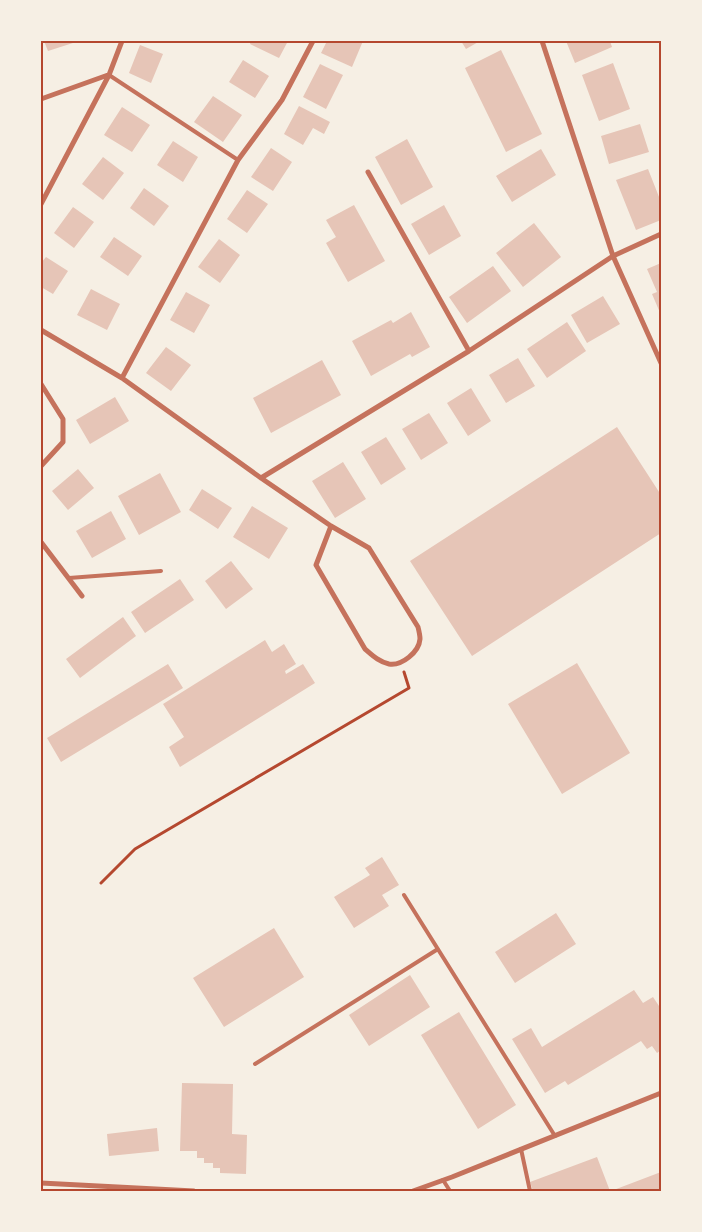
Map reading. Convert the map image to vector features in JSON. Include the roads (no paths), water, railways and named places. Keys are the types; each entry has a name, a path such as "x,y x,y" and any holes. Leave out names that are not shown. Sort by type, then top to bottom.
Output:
{"street":[{"path":"41,204 109,75 122,41"},
{"path":"122,378 238,160 282,100 313,41"},
{"path":"542,41 614,256 661,363"},
{"path":"41,99 109,75"},
{"path":"368,172 469,351"},
{"path":"261,478 469,351 614,256 661,234"},
{"path":"41,330 122,378 261,478 331,526 369,548 418,627 420,640 414,652 402,662 389,664 375,658 365,649 316,566 331,526"},
{"path":"41,384 63,419 63,442 41,466"},
{"path":"41,542 82,596"},
{"path":"413,1191 661,1093"},
{"path":"41,1183 89,1188 194,1191"}],"lane":[{"path":"109,75 238,160"},
{"path":"69,578 161,571"},
{"path":"404,895 555,1136"},
{"path":"255,1064 438,949"},
{"path":"521,1149 530,1191"},
{"path":"443,1180 450,1191"}]}
